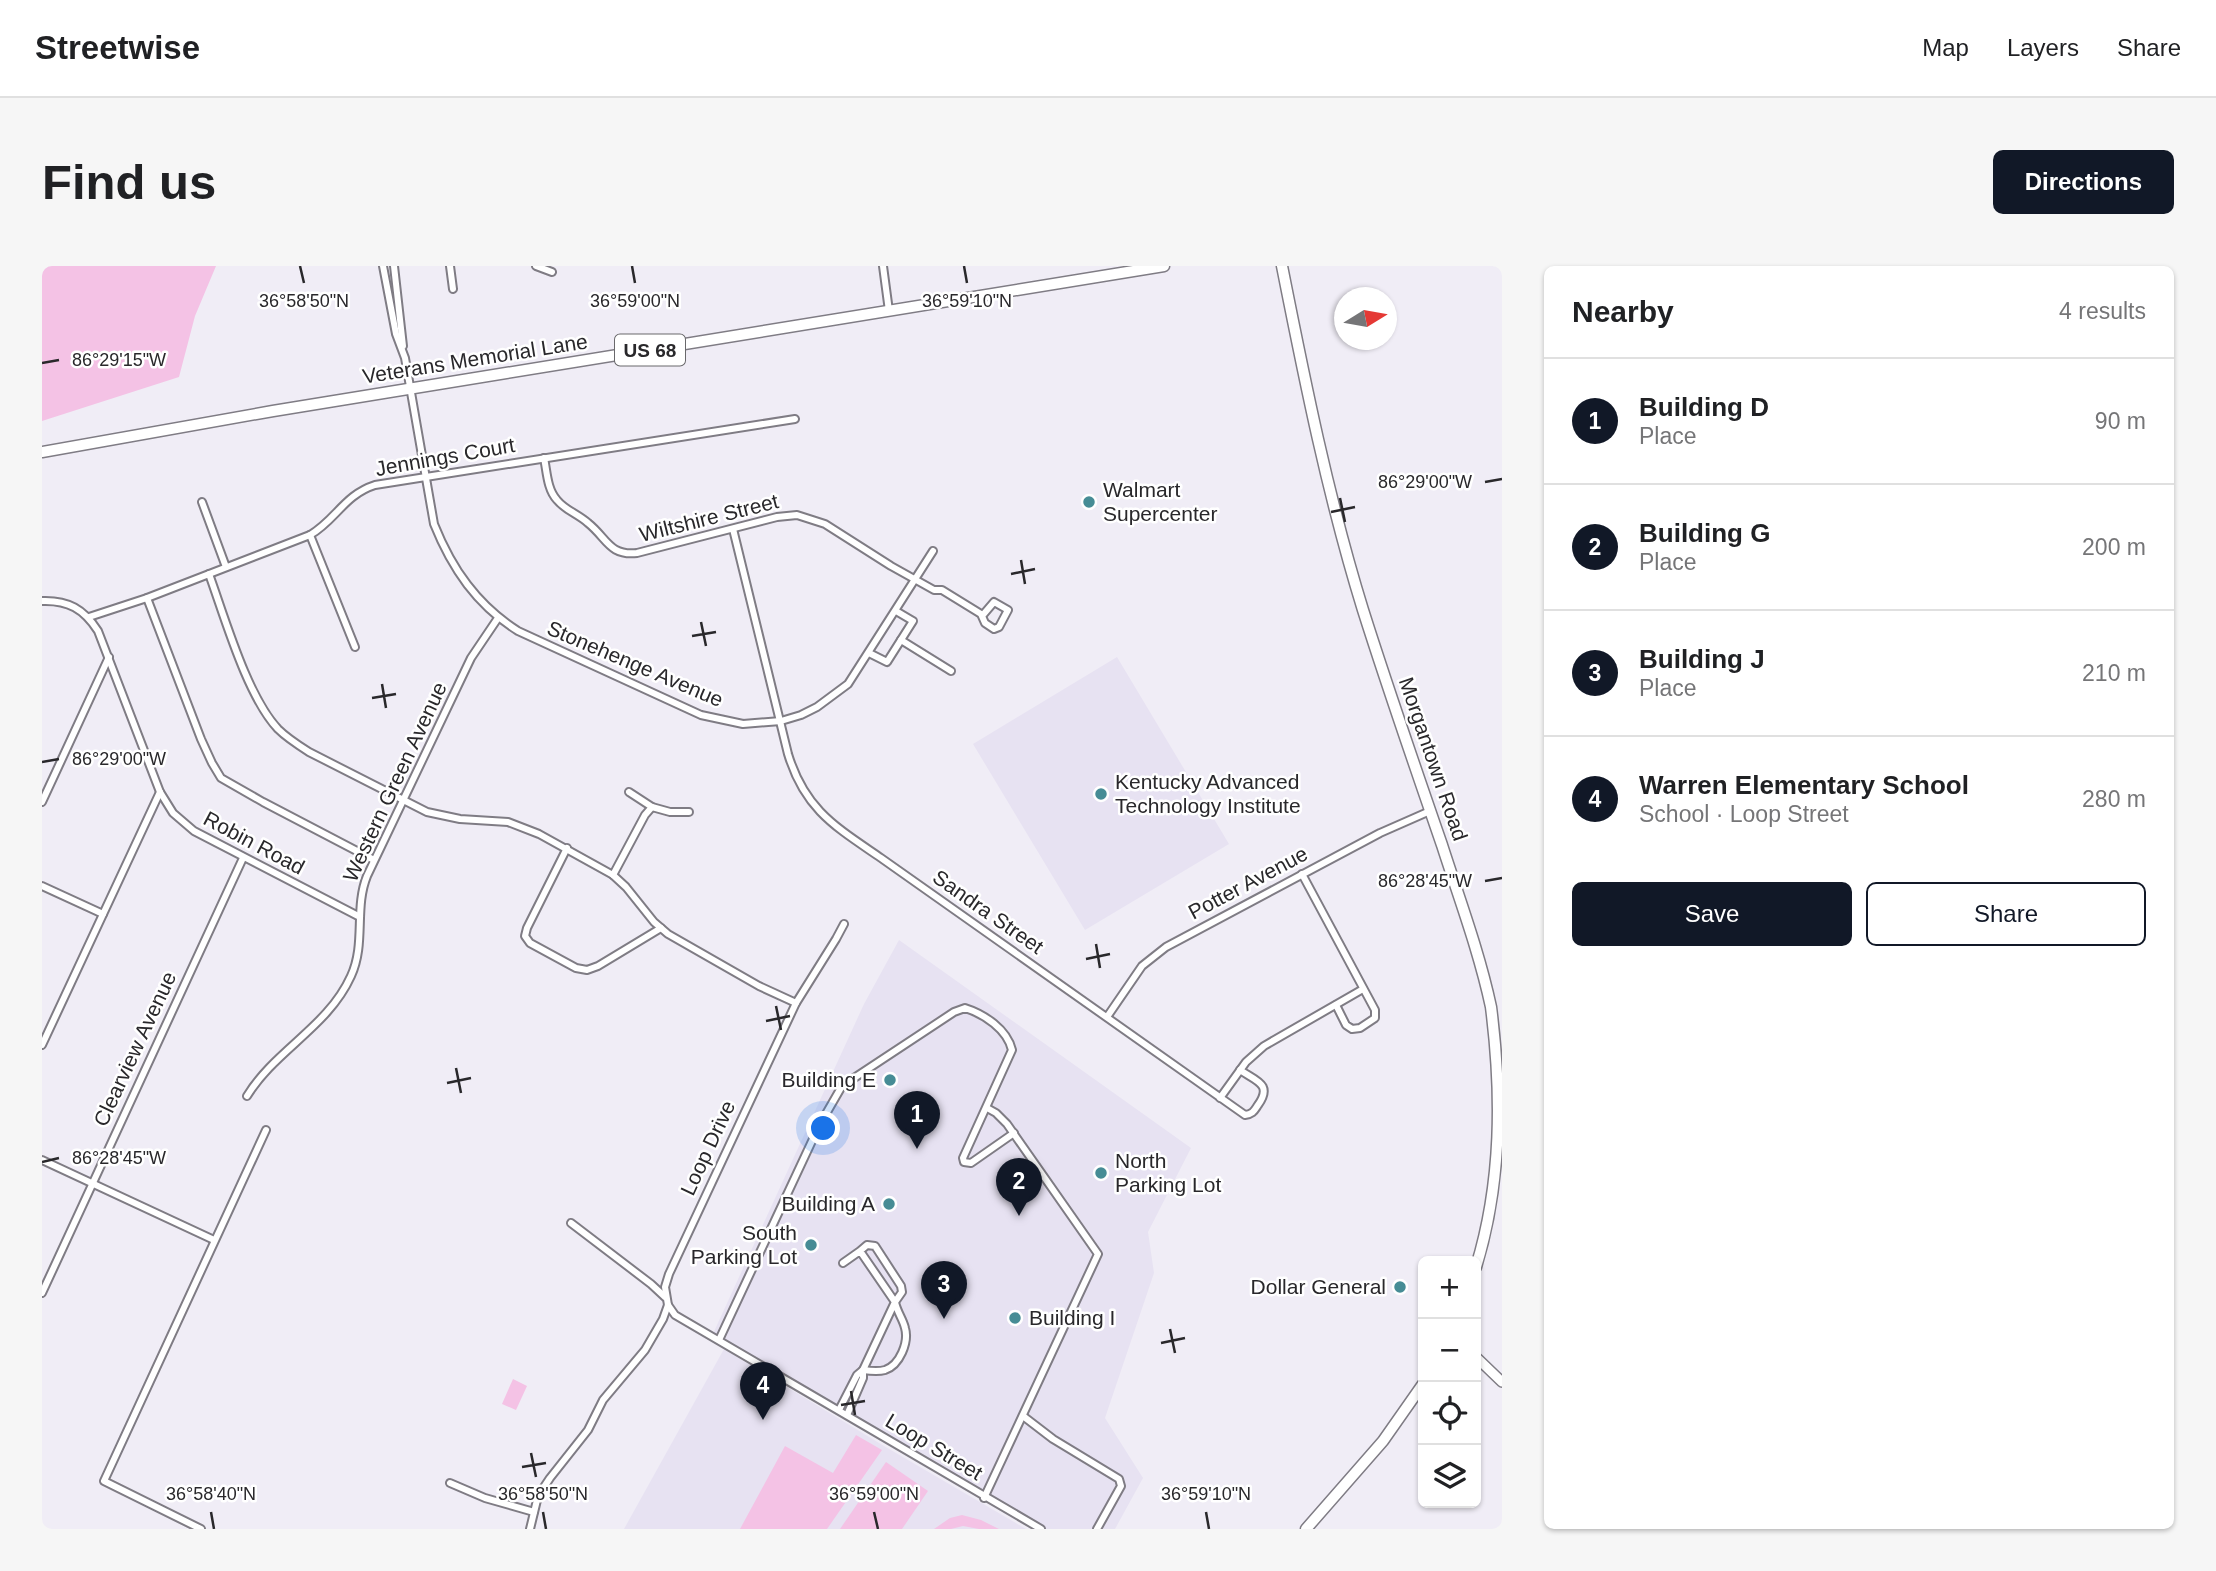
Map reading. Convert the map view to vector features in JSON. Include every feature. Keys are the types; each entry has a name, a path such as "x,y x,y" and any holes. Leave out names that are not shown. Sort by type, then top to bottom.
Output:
{"main road":[{"name":"Veterans Memorial Lane","path":"42,452 1164,266"},
{"name":"Morgantown Road","path":"1282,266 1313,427 1342,538 1363,611 1480,963 1499,1040 1500,1141 1492,1202 1479,1256"},
{"path":"1306,1529 1383,1441 1418,1391"}],"street":[{"path":"383,266 396,334 405,358"},
{"path":"394,266 405,358"},
{"path":"450,266 453,289"},
{"path":"536,266 552,272"},
{"path":"883,266 889,311"},
{"name":"Stonehenge Avenue","path":"405,358 434,524 443,547 467,586 498,618 539,642 701,715 743,724 781,721 809,712 833,697 848,684 933,551"},
{"name":"Jennings Court","path":"89,617 147,598 310,535 327,523 344,503 358,492 376,485 794,419"},
{"name":"Wiltshire Street","path":"544,458 549,486 555,499 589,523 620,553 637,554 778,517 806,517 834,529 891,566 934,590 942,590 982,616"},
{"path":"202,502 226,567"},
{"name":"Sandra Street","path":"733,528 788,754 797,780 823,815 1220,1098 1245,1115 1252,1114 1265,1091 1260,1084 1240,1070"},
{"path":"310,535 355,647"},
{"path":"209,574 249,681 272,722 293,742 427,812 442,817 508,822 567,848 613,875 661,928 734,972 796,1003"},
{"path":"147,598 201,739 221,778 374,860"},
{"path":"42,601 73,605 89,617"},
{"path":"994,602 1008,612 996,629 985,623 982,616 994,602"},
{"path":"869,653 887,662 912,621 896,611"},
{"name":"Robin Road","path":"89,617 109,657 160,792 179,820 243,858 360,917"},
{"name":"Western Green Avenue","path":"247,1096 270,1066 320,1021 338,999 356,964 360,940 361,891 374,860 471,658 498,618"},
{"path":"901,640 951,671"},
{"path":"42,802 109,657"},
{"path":"42,1045 160,792"},
{"path":"629,792 652,807 670,812 689,812"},
{"path":"613,875 652,807"},
{"name":"Potter Avenue","path":"1107,1017 1142,967 1157,953 1380,833 1430,811"},
{"path":"567,848 527,928 526,936 530,943 576,968 587,970 661,928"},
{"name":"Clearview Avenue","path":"42,1293 243,858"},
{"path":"1302,874 1375,1010 1375,1018 1360,1028 1352,1029 1346,1025 1336,1005"},
{"path":"42,886 103,914"},
{"name":"Loop Drive","path":"530,1529 538,1496 588,1430 603,1400 645,1350 663,1319 667,1302 665,1287 669,1273 796,1003 844,924"},
{"path":"1220,1098 1240,1070 1264,1046 1363,989"},
{"path":"719,1340 819,1126 842,1086 954,1012 965,1008 1003,1031 1011,1045 1010,1056 963,1158 964,1161 971,1163 1014,1133"},
{"path":"985,1497 1098,1254 1014,1133 1001,1117 987,1108"},
{"path":"201,1529 104,1480 266,1130"},
{"path":"42,1160 214,1240"},
{"name":"Loop Street","path":"571,1223 651,1284 676,1315 1041,1529"},
{"path":"839,1410 857,1375 863,1370 902,1292 879,1250 872,1245 843,1263"},
{"path":"860,1251 895,1303 905,1326 906,1343 897,1361 887,1370 863,1370"},
{"path":"888,1318 895,1315 900,1317"},
{"path":"1481,1362 1502,1382"},
{"path":"846,1415 863,1378 863,1370"},
{"path":"1023,1416 1053,1439 1119,1479 1121,1486 1097,1529"},
{"path":"450,1483 485,1498 534,1512"}],"shaded area":[{"path":"42,266 216,266 195,316 179,377 42,421"},
{"name":"Kentucky Advanced Technology Institute","path":"1117,657 1229,844 1085,930 973,744"},
{"path":"899,940 1191,1148 1148,1232 1154,1273 1105,1418 1143,1478 1115,1529 1041,1529 712,1336 864,1004"},
{"path":"724,1349 884,1446 1026,1529 624,1529"},
{"path":"513,1379 527,1386 516,1410 502,1404"},
{"path":"856,1435 882,1450 827,1529 740,1529 785,1446 833,1473"},
{"path":"886,1462 928,1491 902,1529 840,1529"},
{"path":"962,1515 999,1529 963,1526 934,1529 950,1518"}],"place":[{"name":"Walmart Supercenter","path":"1089,502"},
{"name":"Kentucky Advanced Technology Institute","path":"1101,794"},
{"name":"Building E","path":"890,1080"},
{"name":"Building D","path":"917,1149"},
{"name":"North Parking Lot","path":"1101,1173"},
{"name":"Building A","path":"889,1204"},
{"name":"Building G","path":"1019,1216"},
{"name":"South Parking Lot","path":"811,1245"},
{"name":"Dollar General","path":"1400,1287"},
{"name":"Building I","path":"1015,1318"},
{"name":"Building J","path":"944,1319"},
{"name":"Warren Elementary School","path":"763,1420"}]}
